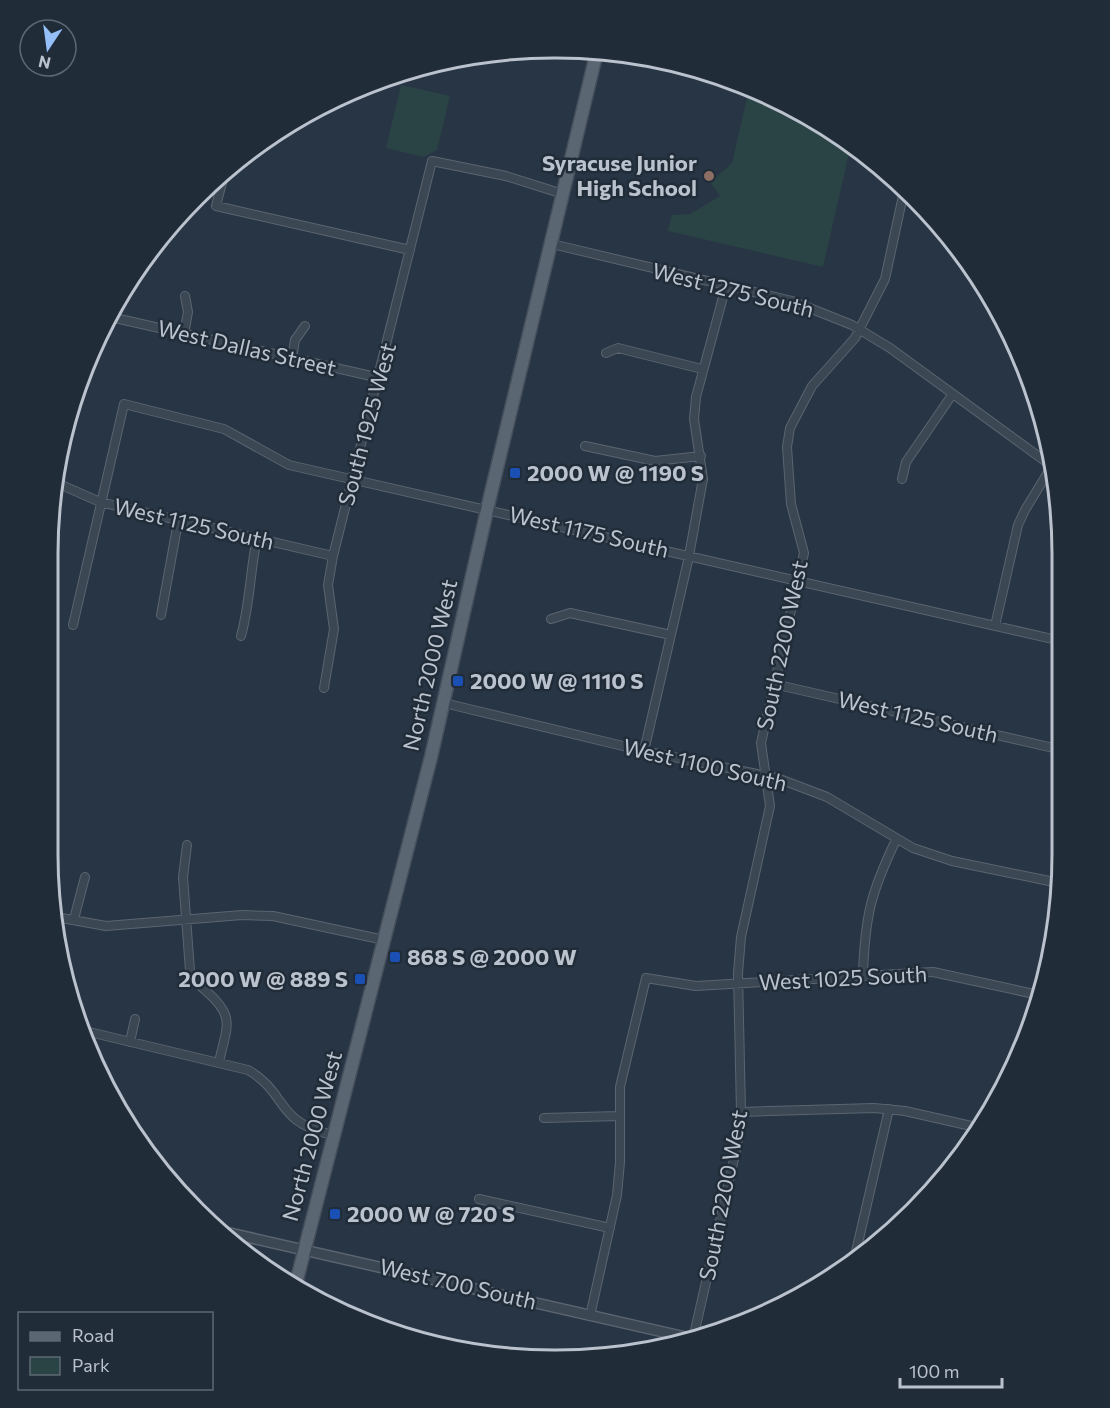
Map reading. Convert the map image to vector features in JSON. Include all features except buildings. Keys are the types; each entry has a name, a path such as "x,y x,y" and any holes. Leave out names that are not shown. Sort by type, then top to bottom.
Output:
{"main road":[{"name":"North 2000 West","path":"297,1277 444,703 487,509 595,61"}],"street":[{"name":"South 1925 West","path":"324,688 334,630 327,585 432,161 506,176 563,194"},
{"path":"220,189 216,206 410,250"},
{"name":"South 2200 West","path":"696,1329 737,1146 741,1112 738,983 741,937 770,806 761,743 804,553 790,494 787,447 790,428 812,386 847,349 860,330 885,279 902,200"},
{"name":"West 1275 South","path":"552,244 792,301 860,330 890,348 1042,459"},
{"path":"644,751 703,479 694,419 702,369 726,286"},
{"path":"184,334 188,312 185,296"},
{"name":"West Dallas Street","path":"119,319 380,378"},
{"path":"292,359 296,340 305,326"},
{"path":"606,353 618,348 702,369"},
{"path":"902,479 906,462 952,395"},
{"name":"West 1175 South","path":"100,502 123,404 224,429 290,465 798,579 1052,639"},
{"path":"585,446 655,461 701,456"},
{"path":"995,626 1018,525 1045,477"},
{"name":"West 1125 South","path":"64,486 100,502 178,522 333,556"},
{"path":"73,625 100,502"},
{"path":"161,615 178,522"},
{"path":"241,636 250,596 251,567 258,538"},
{"path":"551,619 570,613 671,635"},
{"name":"West 1125 South","path":"774,684 1052,748"},
{"name":"West 1100 South","path":"444,703 644,751 767,776 827,797 896,840 952,861 1050,881"},
{"path":"864,974 865,931 870,899 896,840"},
{"path":"187,844 183,877 192,976 223,1006 227,1017 219,1062"},
{"path":"74,919 85,877"},
{"path":"63,918 106,926 273,916 384,940"},
{"name":"West 1025 South","path":"618,1116 620,1087 646,978 696,986 864,974 933,972 1031,994"},
{"path":"130,1042 135,1019"},
{"path":"92,1033 241,1067 266,1083 292,1118 315,1131 333,1135"},
{"path":"741,1112 853,1107 889,1109 970,1126"},
{"path":"857,1247 889,1109"},
{"path":"544,1118 618,1116 620,1162 617,1195 590,1316"},
{"path":"479,1199 610,1228"},
{"name":"West 700 South","path":"238,1235 675,1335"}],"green space":[{"path":"401,85 450,96 437,150 423,157 386,148"},
{"path":"747,97 803,125 849,155 823,267 668,231 672,215 690,214 720,196 710,182 732,163"}],"place":[{"name":"Syracuse Junior High School","path":"709,176"},
{"name":"2000 W @ 1190 S","path":"515,473"},
{"name":"2000 W @ 1110 S","path":"458,681"},
{"name":"868 S @ 2000 W","path":"395,957"},
{"name":"2000 W @ 889 S","path":"360,979"},
{"name":"2000 W @ 720 S","path":"335,1214"}]}
